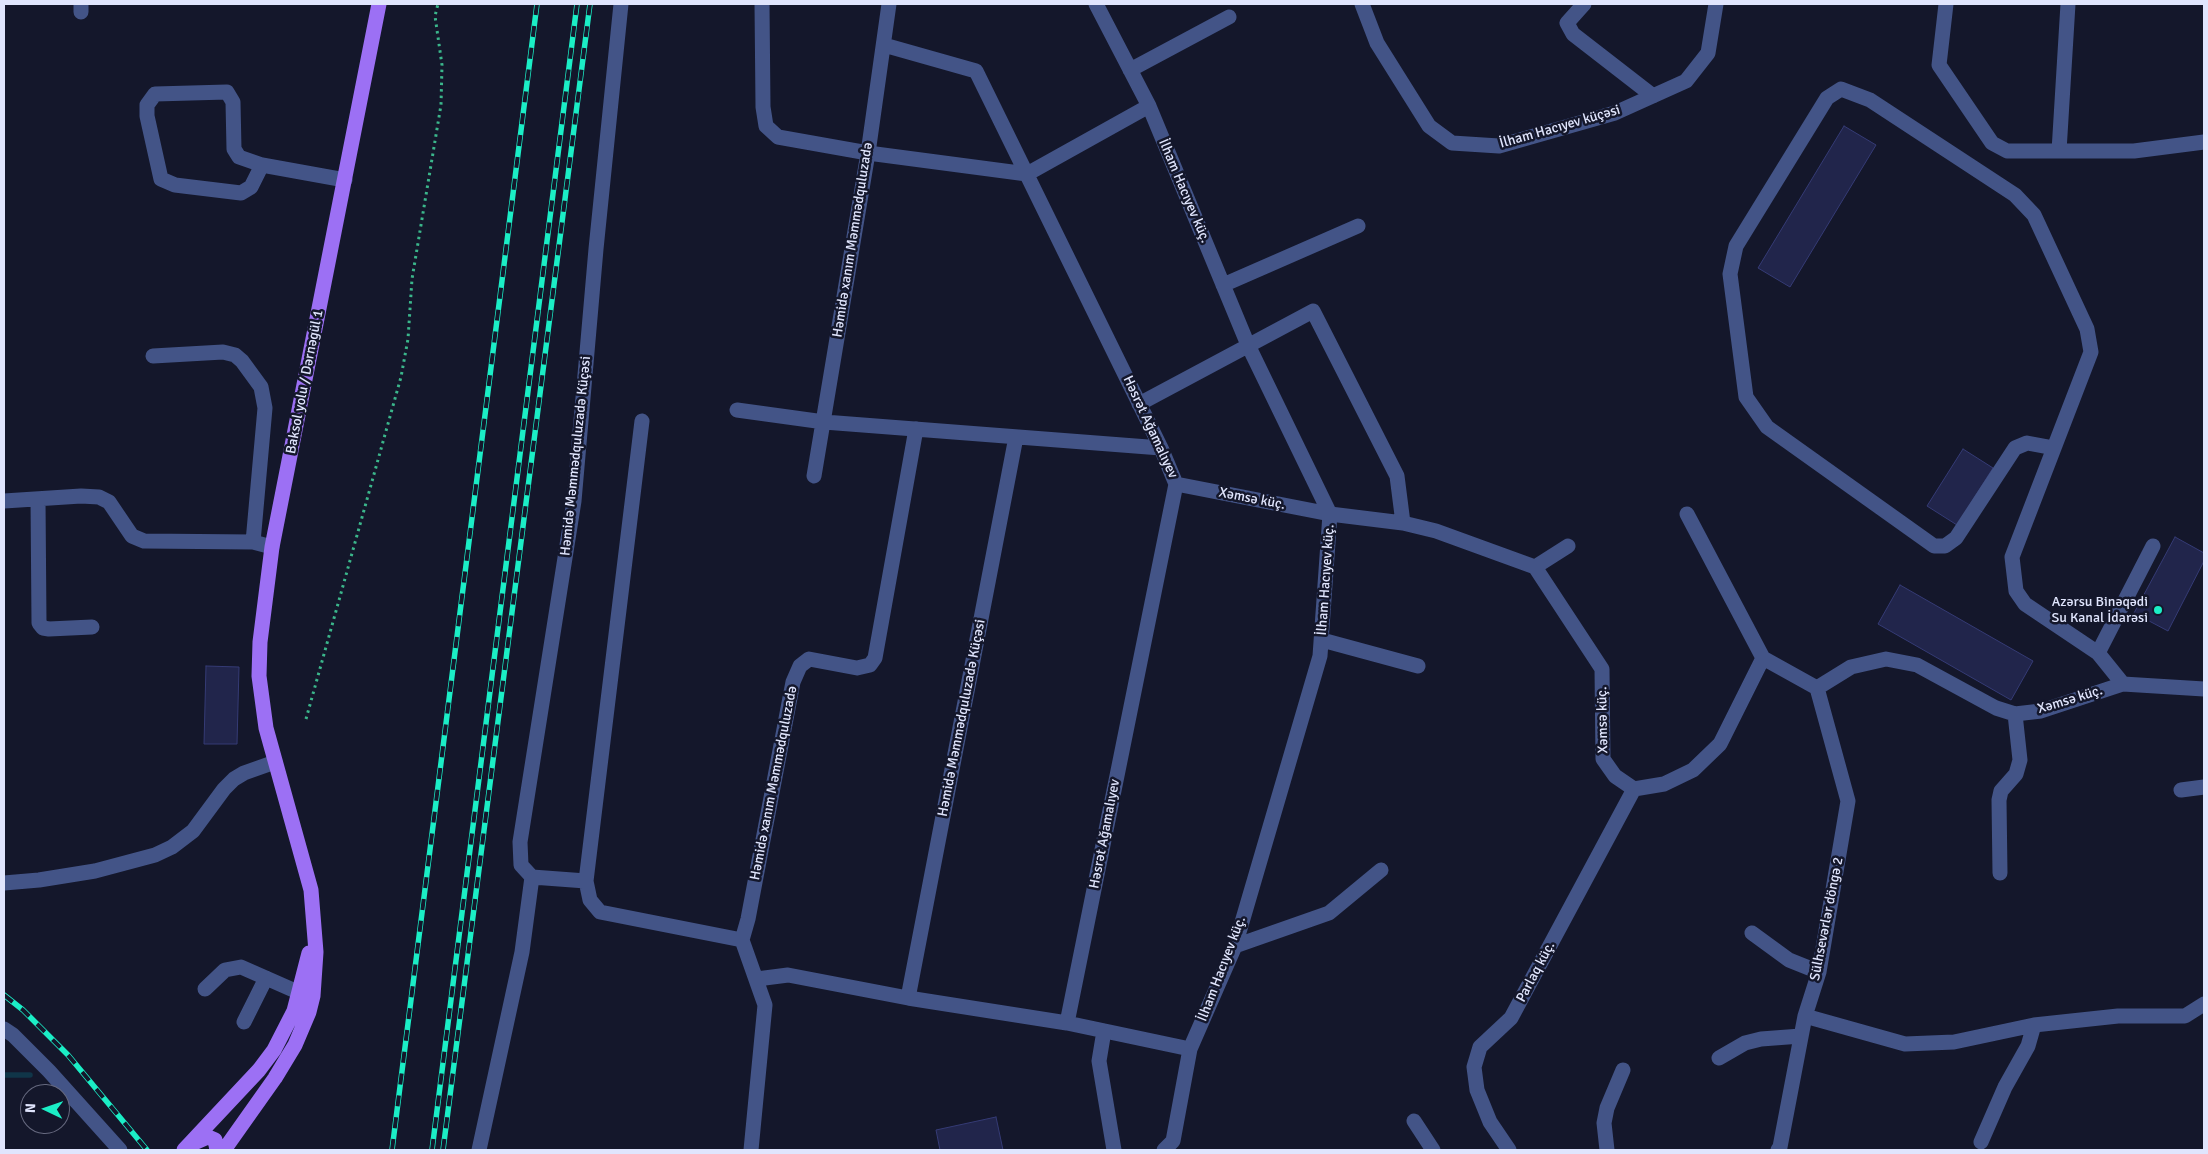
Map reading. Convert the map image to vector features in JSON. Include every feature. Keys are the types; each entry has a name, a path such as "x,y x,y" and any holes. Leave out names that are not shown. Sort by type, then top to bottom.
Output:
{"main road":[{"name":"Baksol yolu / Dərnəgül 1","path":"314,924 306,869 266,728 260,676 261,634 272,547 379,4"},
{"path":"186,1148 259,1070 286,1030 300,993 314,924"},
{"path":"224,1150 275,1078 303,1029 309,1012 316,972 314,924"},
{"path":"186,1148 208,1137 215,1140 217,1150"}],"street":[{"name":"Həmidə Məmmədquluzadə Küçəsi","path":"532,877 521,865 520,842 574,501 621,4"},
{"path":"762,4 763,108 766,126 778,137 868,154 1027,174 1148,106"},
{"name":"Həmidə xanım Məmmədquluzadə","path":"814,476 868,154 889,4"},
{"name":"İlham Hacıyev küç.","path":"1096,4 1148,106 1248,346 1330,514 1320,656 1234,946 1190,1049 1173,1141 1164,1150"},
{"name":"İlham Hacıyev küçəsi","path":"1362,4 1377,43 1429,126 1452,143 1498,146 1615,114 1686,81 1708,53 1716,4"},
{"path":"1584,4 1567,23 1573,34 1653,96"},
{"path":"1946,4 1939,65 1992,143 2007,151 2134,151 2204,142"},
{"path":"2059,151 2068,4"},
{"path":"1130,70 1229,18"},
{"name":"Həsrət Ağamalıyev","path":"884,45 976,71 1161,448 1176,484 1067,1023"},
{"path":"2054,448 2028,443 2015,448 1956,538 1945,546 1934,546 1767,427 1746,397 1730,274 1736,246 1826,98 1841,90 1870,100 2015,195 2034,215 2087,329 2090,352 2054,448 2012,557 2016,591 2025,604 2098,653 2123,684"},
{"path":"262,165 251,187 241,193 175,185 161,179 147,116 147,105 155,94 226,92 232,102 234,149 239,157 262,165 345,180"},
{"path":"1224,285 1358,226"},
{"path":"1139,404 1313,311 1397,476 1403,523"},
{"path":"153,356 223,352 235,355 242,361 261,387 265,408 253,542"},
{"path":"737,410 824,422 1161,448"},
{"path":"642,421 586,881 590,900 600,912 742,940 765,1004 751,1150"},
{"name":"Həmidə xanım Məmmədquluzadə","path":"742,940 748,920 793,682 800,666 808,659 857,668 870,666 876,658 916,429"},
{"name":"Həmidə Məmmədquluzadə Küçəsi","path":"908,998 1016,437"},
{"name":"Xəmsə küç.","path":"1176,484 1330,514 1403,523 1436,531 1535,567 1602,669 1601,742 1603,760 1615,776 1634,790"},
{"path":"4,502 81,496 99,497 109,502 132,536 144,541 253,542 272,547"},
{"path":"38,499 39,623 43,628 49,629 92,627"},
{"path":"1687,514 1763,658 1817,688"},
{"path":"1535,567 1568,546"},
{"path":"2098,653 2153,546"},
{"path":"1322,640 1418,666"},
{"path":"1634,790 1664,784 1693,770 1720,744 1763,658"},
{"name":"Xəmsə küç.","path":"1817,688 1851,667 1886,659 1917,665 1996,708 2015,714 2041,711 2123,684 2204,689"},
{"name":"Sülhsevərlər döngə 2","path":"1778,1150 1780,1148 1805,1016 1819,972 1848,801 1817,688"},
{"path":"2000,873 1999,800 2004,786 2016,774 2020,760 2015,714"},
{"path":"4,883 95,872 155,855 172,847 193,831 224,789 234,779 244,773 275,762"},
{"path":"2181,790 2204,787"},
{"name":"Parlaq küç.","path":"1509,1150 1490,1122 1477,1090 1474,1066 1480,1047 1511,1018 1634,790"},
{"path":"1234,946 1329,913 1381,870"},
{"path":"479,1150 522,952 532,877 586,881"},
{"path":"1752,933 1789,960 1819,972"},
{"path":"205,990 225,970 234,967 241,968 300,993"},
{"path":"757,979 788,975 908,998 1067,1023 1190,1049"},
{"path":"244,1022 266,978"},
{"path":"1805,1016 1905,1044 1954,1042 2034,1025 2118,1016 2186,1016 2204,1004"},
{"path":"1981,1142 2005,1087 2028,1046 2034,1025"},
{"path":"4,1029 13,1035 49,1071 120,1150"},
{"path":"1104,1031 1099,1061 1114,1150"},
{"path":"1719,1058 1745,1043 1761,1039 1801,1036"},
{"path":"1607,1150 1604,1123 1607,1108 1623,1070"},
{"path":"1414,1121 1433,1150"}],"path":[{"path":"306,719 401,377 408,339 412,279 441,105 442,65 435,16 438,4"}],"building":[{"path":"1844,126 1876,145 1790,287 1758,268"},
{"path":"1963,449 1993,468 1957,525 1927,506"},
{"path":"2175,537 2204,553 2204,561 2168,631 2134,613"},
{"path":"1900,585 2033,661 2011,700 1878,624"},
{"path":"206,666 239,667 237,744 204,744"},
{"path":"996,1117 1003,1150 940,1150 936,1130"}],"waterway":[{"path":"4,1075 30,1075"}],"railway":[{"path":"392,1150 537,4"},
{"path":"432,1150 577,4"},
{"path":"443,1150 590,4"},
{"path":"4,995 23,1010 68,1055 147,1150"}],"place":[{"name":"Azərsu Binəqədi Su Kanal İdarəsi","path":"2158,610"}]}
